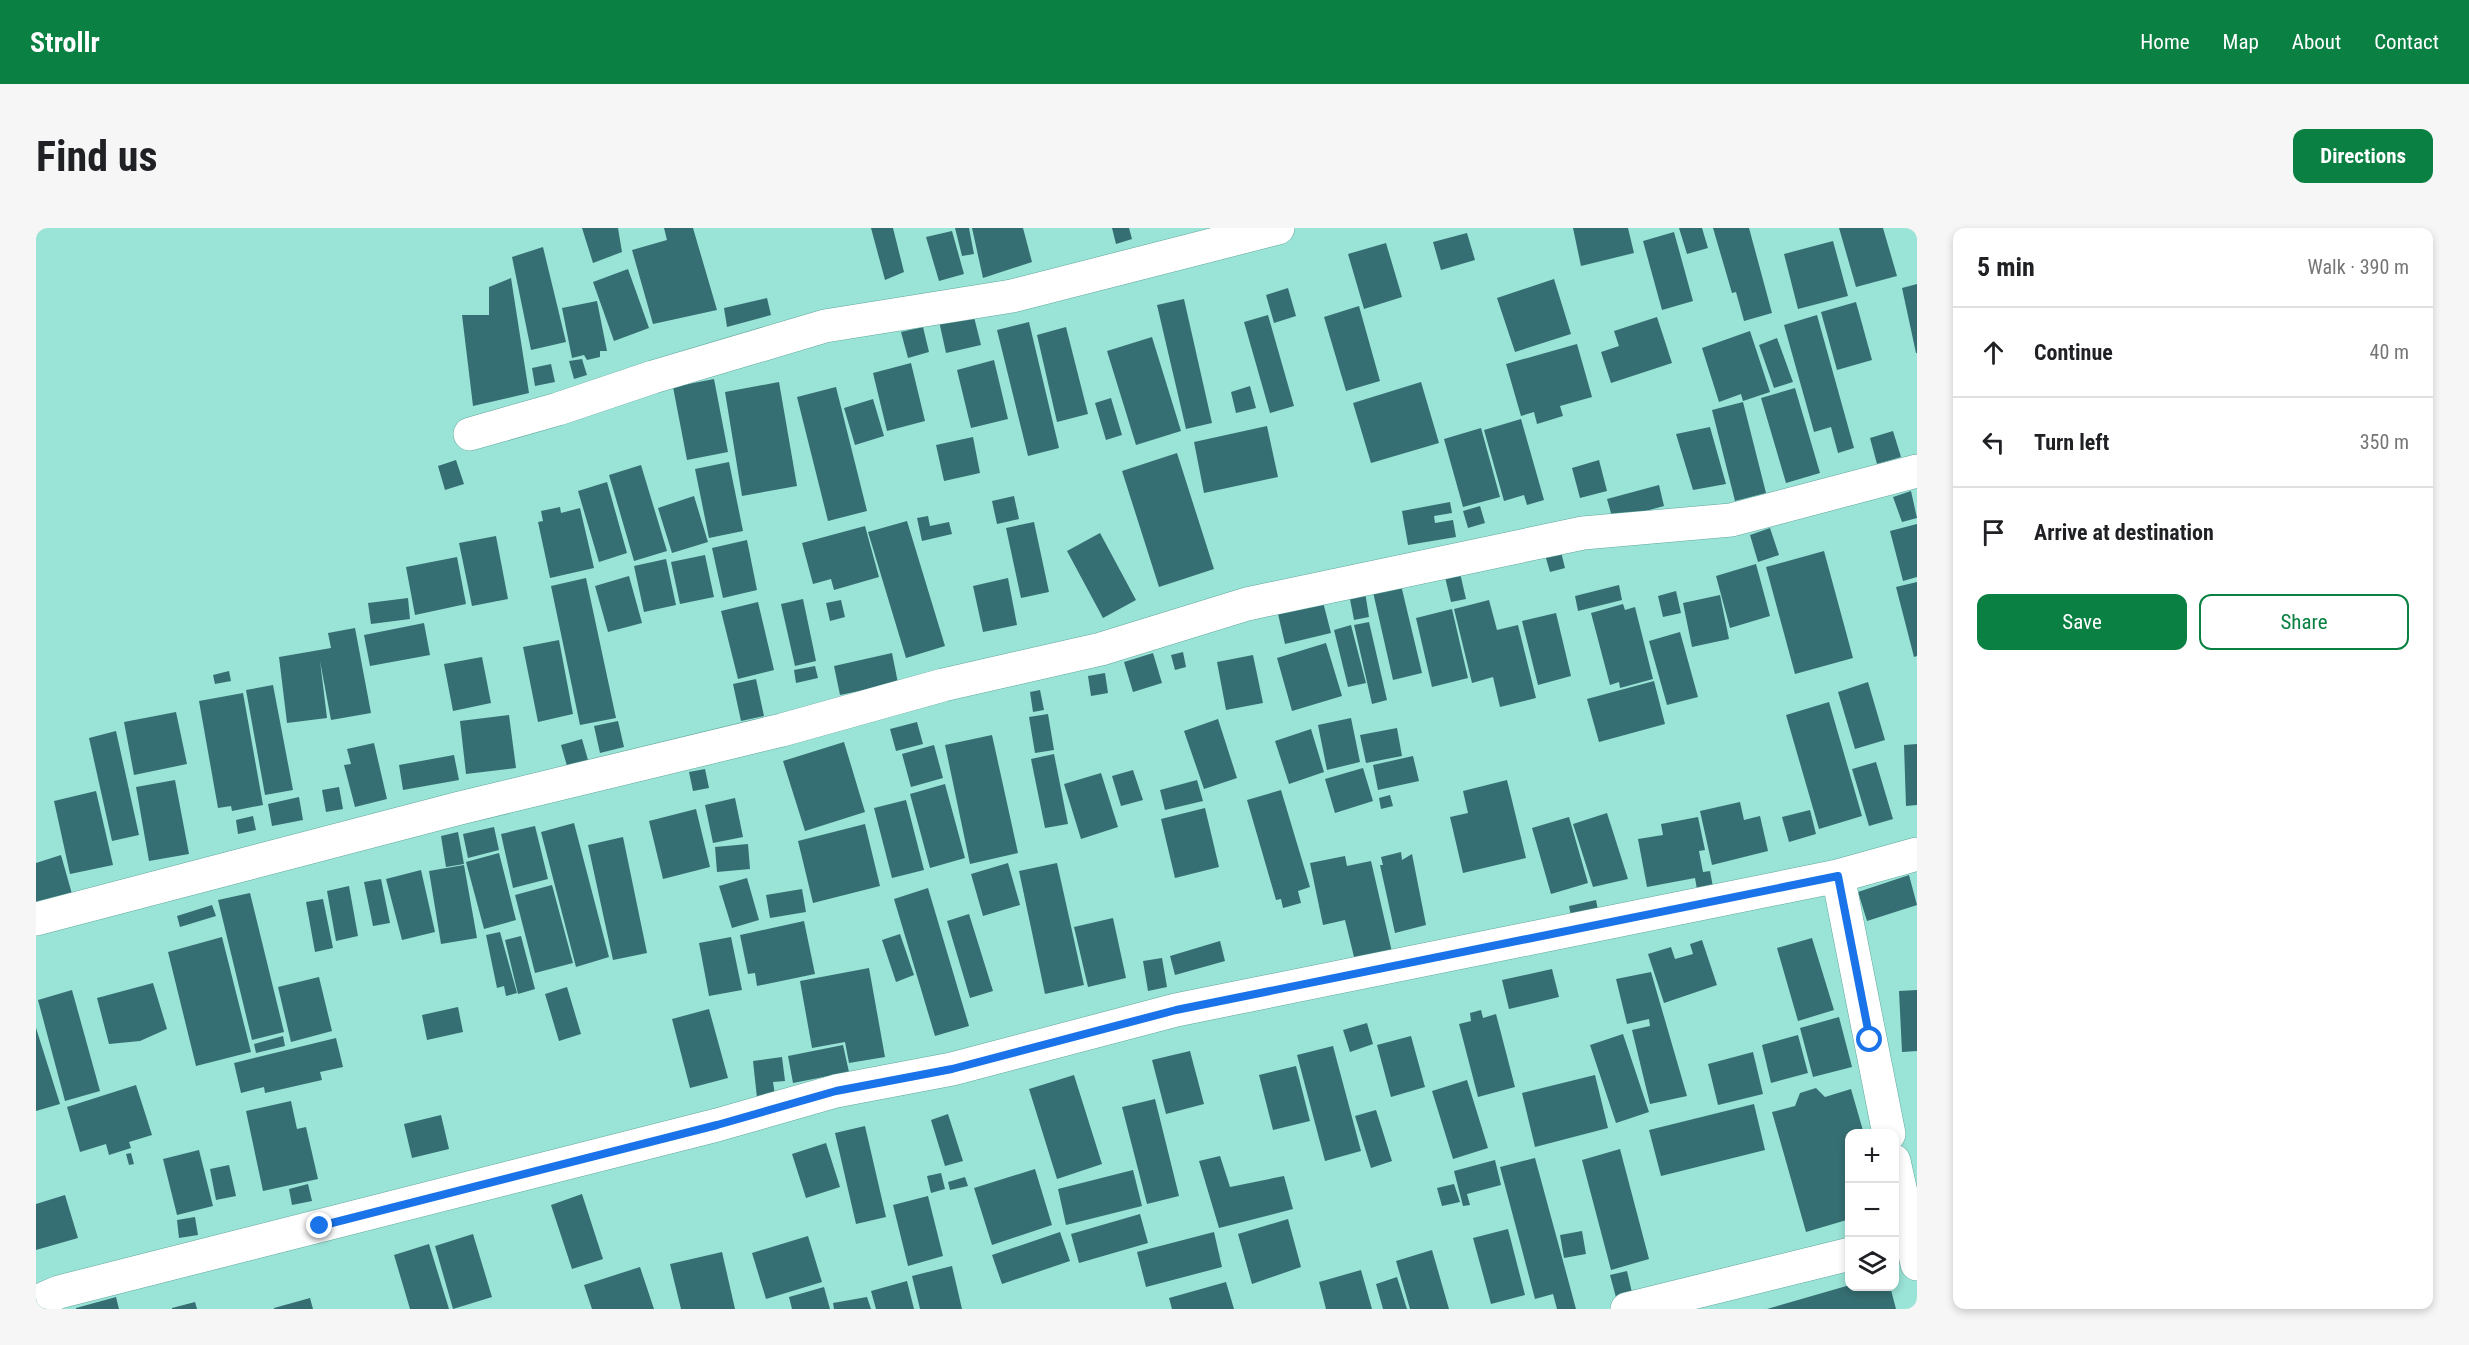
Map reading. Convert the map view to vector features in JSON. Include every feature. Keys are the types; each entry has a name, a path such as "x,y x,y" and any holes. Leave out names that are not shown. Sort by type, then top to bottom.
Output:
{"street":[{"path":"470,434 825,326 1012,296 1278,228"},
{"path":"36,919 460,808 782,730 943,685 1101,649 1247,604 1582,533 1731,520 1917,471"},
{"path":"36,1302 58,1292 705,1128 836,1091 952,1069 1176,1010 1838,876 1917,854"},
{"path":"1838,876 1888,1129"},
{"path":"1898,1183 1910,1245"},
{"path":"1627,1309 1845,1255"}],"building":[{"path":"582,228 618,228 622,252 593,263"},
{"path":"664,228 693,228 717,310 653,324 632,250 667,240"},
{"path":"871,228 893,228 904,272 885,280"},
{"path":"955,228 969,228 974,254 962,256"},
{"path":"972,228 1023,228 1032,262 983,278"},
{"path":"1112,228 1129,228 1132,239 1116,244"},
{"path":"1573,228 1628,228 1634,253 1581,266"},
{"path":"1679,228 1702,228 1708,248 1687,254"},
{"path":"1713,228 1749,228 1772,313 1744,321 1736,292 1732,293"},
{"path":"1839,228 1883,228 1897,276 1856,287"},
{"path":"952,231 964,274 939,281 926,237"},
{"path":"1674,232 1693,301 1662,310 1643,241"},
{"path":"1467,233 1475,260 1441,270 1433,242"},
{"path":"1833,241 1848,296 1798,309 1784,254"},
{"path":"1386,243 1402,297 1364,309 1348,254"},
{"path":"543,247 566,342 531,350 512,257"},
{"path":"628,269 649,328 614,341 593,282"},
{"path":"511,278 529,393 473,406 462,315 489,315 489,287"},
{"path":"1554,279 1571,334 1515,352 1497,298"},
{"path":"1917,284 1917,353 1916,353 1902,288"},
{"path":"1288,288 1296,316 1274,323 1266,295"},
{"path":"767,298 771,315 727,327 724,308"},
{"path":"1184,299 1212,423 1186,429 1157,305"},
{"path":"597,301 607,351 600,351 600,357 587,360 584,355 572,358 562,308"},
{"path":"1856,302 1872,360 1837,370 1821,312"},
{"path":"1359,306 1380,381 1346,391 1324,317"},
{"path":"973,313 981,345 946,353 939,321"},
{"path":"1268,315 1294,406 1270,413 1244,322"},
{"path":"1817,315 1854,448 1838,453 1831,427 1814,432 1784,325"},
{"path":"1657,317 1672,363 1611,383 1601,352 1619,346 1614,331"},
{"path":"1029,322 1059,448 1028,456 997,330"},
{"path":"923,327 929,352 908,358 901,332"},
{"path":"1066,327 1088,414 1057,422 1037,335"},
{"path":"1750,331 1770,392 1743,401 1741,394 1719,402 1702,348"},
{"path":"1152,337 1181,431 1136,445 1107,351"},
{"path":"1777,338 1793,382 1774,388 1759,345"},
{"path":"1577,344 1592,397 1560,406 1563,416 1537,424 1534,412 1521,416 1506,364"},
{"path":"582,359 587,375 574,379 569,361"},
{"path":"994,360 1008,419 971,428 957,370"},
{"path":"911,363 925,421 887,431 873,373"},
{"path":"551,364 555,382 535,386 532,368"},
{"path":"714,379 728,452 687,460 673,387"},
{"path":"779,382 797,486 742,496 725,392"},
{"path":"1421,382 1439,443 1371,463 1353,403"},
{"path":"1250,386 1256,408 1236,413 1231,392"},
{"path":"836,387 867,511 828,521 797,397"},
{"path":"1795,388 1820,473 1786,483 1761,398"},
{"path":"1111,398 1122,435 1106,440 1095,403"},
{"path":"873,399 884,436 855,445 844,408"},
{"path":"1743,402 1766,493 1735,501 1712,410"},
{"path":"1521,419 1544,500 1527,505 1524,495 1504,501 1484,430"},
{"path":"1267,426 1278,477 1204,493 1194,442"},
{"path":"1710,427 1726,484 1693,490 1676,434"},
{"path":"1481,428 1500,497 1463,507 1444,439"},
{"path":"1893,431 1901,457 1877,464 1870,438"},
{"path":"973,437 980,473 944,481 936,445"},
{"path":"1177,453 1214,569 1159,587 1122,471"},
{"path":"456,460 464,484 445,490 438,466"},
{"path":"1599,460 1607,491 1580,498 1572,468"},
{"path":"729,462 743,531 709,538 695,469"},
{"path":"641,465 667,551 634,561 609,475"},
{"path":"607,482 627,553 599,562 578,491"},
{"path":"1659,485 1664,506 1613,520 1607,499"},
{"path":"1911,491 1917,518 1902,522 1893,497"},
{"path":"694,496 708,542 672,553 658,508"},
{"path":"1014,496 1019,519 997,524 992,501"},
{"path":"1450,502 1452,513 1434,516 1435,523 1453,520 1456,537 1408,545 1402,511"},
{"path":"1480,506 1485,523 1468,528 1463,511"},
{"path":"560,507 561,513 580,508 594,568 550,578 538,522 543,521 541,511"},
{"path":"928,516 930,526 949,522 952,534 922,541 917,518"},
{"path":"907,521 945,646 906,658 868,532"},
{"path":"1034,522 1049,592 1021,598 1006,528"},
{"path":"1917,524 1917,577 1903,581 1890,531"},
{"path":"865,526 879,577 834,590 831,579 813,584 802,543"},
{"path":"1770,528 1779,555 1758,562 1750,535"},
{"path":"1100,533 1136,600 1103,618 1067,551"},
{"path":"496,536 508,599 472,606 459,543"},
{"path":"747,540 757,590 723,598 712,548"},
{"path":"1559,544 1565,568 1550,572 1543,548"},
{"path":"1824,551 1853,658 1795,674 1766,567"},
{"path":"705,555 714,597 680,604 671,562"},
{"path":"457,557 466,604 415,615 406,567"},
{"path":"666,559 676,605 644,612 634,566"},
{"path":"1756,564 1770,616 1730,628 1716,576"},
{"path":"1460,573 1466,599 1451,602 1445,577"},
{"path":"629,576 642,623 608,632 595,586"},
{"path":"586,578 616,718 580,725 551,586"},
{"path":"1008,578 1017,625 983,632 973,586"},
{"path":"1917,582 1917,656 1914,657 1896,587"},
{"path":"1401,585 1422,673 1393,680 1373,592"},
{"path":"1619,585 1622,600 1578,611 1575,596"},
{"path":"1676,591 1681,613 1663,617 1658,596"},
{"path":"1365,592 1369,617 1354,620 1349,594"},
{"path":"1720,595 1729,639 1692,647 1683,603"},
{"path":"408,598 410,619 371,624 368,603"},
{"path":"803,599 816,661 795,666 781,604"},
{"path":"841,600 845,617 830,621 826,603"},
{"path":"1489,600 1497,630 1518,625 1536,698 1500,707 1493,677 1472,683 1454,609"},
{"path":"758,602 774,670 738,679 721,611"},
{"path":"1323,602 1331,633 1285,644 1278,614"},
{"path":"1623,604 1625,610 1635,607 1653,679 1620,688 1619,682 1610,685 1591,613"},
{"path":"1452,609 1468,678 1432,687 1416,618"},
{"path":"1556,613 1571,676 1538,685 1522,621"},
{"path":"1369,622 1387,700 1372,704 1354,625"},
{"path":"424,623 430,655 370,666 364,635"},
{"path":"1351,625 1366,683 1348,687 1334,630"},
{"path":"355,628 371,713 331,720 320,661 327,718 287,723 279,657 331,648 328,633"},
{"path":"1680,632 1698,697 1667,705 1649,641"},
{"path":"559,640 573,714 538,722 523,647"},
{"path":"1326,643 1342,696 1292,711 1277,658"},
{"path":"1183,652 1186,667 1175,670 1171,655"},
{"path":"892,653 898,683 840,695 834,666"},
{"path":"1153,653 1162,683 1133,692 1124,662"},
{"path":"1253,655 1263,703 1226,710 1217,662"},
{"path":"482,657 491,703 453,711 444,664"},
{"path":"815,666 818,678 796,683 794,670"},
{"path":"229,671 231,681 215,684 213,675"},
{"path":"1105,673 1108,693 1091,696 1088,676"},
{"path":"756,679 764,716 741,721 733,684"},
{"path":"1654,681 1665,724 1599,742 1587,699"},
{"path":"1868,682 1885,740 1855,749 1838,692"},
{"path":"273,685 293,790 265,795 246,690"},
{"path":"1040,690 1044,710 1033,712 1030,692"},
{"path":"243,693 263,805 232,811 231,806 218,808 199,701"},
{"path":"1829,702 1862,816 1819,829 1786,715"},
{"path":"176,712 187,764 134,775 124,722"},
{"path":"1048,714 1054,750 1035,753 1029,717"},
{"path":"509,715 516,768 466,774 460,721"},
{"path":"1351,718 1360,762 1327,770 1318,725"},
{"path":"1218,719 1237,778 1204,789 1184,731"},
{"path":"618,721 624,747 600,753 594,726"},
{"path":"917,722 923,744 896,751 890,729"},
{"path":"1397,728 1402,756 1366,763 1360,735"},
{"path":"1311,729 1324,772 1289,784 1275,741"},
{"path":"116,731 139,835 112,841 89,738"},
{"path":"992,735 1018,853 970,864 945,745"},
{"path":"582,739 588,760 567,766 561,745"},
{"path":"844,742 865,812 805,831 783,761"},
{"path":"374,743 387,799 355,807 344,765 351,764 347,749"},
{"path":"1917,744 1917,805 1906,806 1904,745"},
{"path":"934,745 943,778 911,787 902,754"},
{"path":"1054,754 1068,824 1045,828 1031,759"},
{"path":"454,755 459,780 403,790 399,765"},
{"path":"1413,756 1419,781 1378,790 1373,765"},
{"path":"1876,762 1893,819 1869,826 1852,769"},
{"path":"1363,768 1373,801 1335,813 1325,779"},
{"path":"705,769 709,788 693,791 689,772"},
{"path":"1133,770 1143,800 1121,806 1112,776"},
{"path":"1101,773 1118,827 1081,839 1064,784"},
{"path":"175,780 189,854 149,861 136,787"},
{"path":"1197,780 1203,801 1165,810 1160,790"},
{"path":"1507,780 1526,858 1463,873 1450,817 1468,813 1463,791"},
{"path":"945,784 965,858 930,868 910,794"},
{"path":"339,787 343,809 326,812 322,790"},
{"path":"1281,790 1310,887 1298,891 1301,903 1283,908 1281,899 1276,900 1247,800"},
{"path":"96,791 113,865 70,874 54,801"},
{"path":"1390,795 1393,806 1381,809 1379,798"},
{"path":"299,797 303,820 272,826 268,804"},
{"path":"735,798 743,837 713,843 705,805"},
{"path":"906,800 924,870 892,878 874,808"},
{"path":"1740,802 1744,820 1760,816 1768,851 1712,865 1700,811"},
{"path":"1205,808 1219,867 1175,878 1161,819"},
{"path":"696,809 710,867 663,879 649,821"},
{"path":"1810,810 1816,834 1789,842 1782,817"},
{"path":"1607,813 1628,879 1593,887 1573,824"},
{"path":"253,816 256,830 238,834 236,820"},
{"path":"1569,817 1588,883 1551,894 1532,828"},
{"path":"1698,817 1705,850 1699,851 1703,872 1710,871 1714,892 1698,895 1695,878 1647,887 1638,839 1663,835 1661,824"},
{"path":"574,823 609,957 576,967 541,832"},
{"path":"865,824 880,886 813,903 798,841"},
{"path":"535,826 548,879 513,888 501,834"},
{"path":"494,827 499,850 468,858 463,834"},
{"path":"458,832 464,864 446,867 441,836"},
{"path":"623,837 647,953 613,960 588,845"},
{"path":"748,844 750,869 717,872 715,847"},
{"path":"1401,852 1402,860 1412,854 1426,925 1395,933 1380,865 1383,865 1381,857"},
{"path":"499,853 516,920 484,929 466,862"},
{"path":"61,855 72,894 36,905 36,863"},
{"path":"1345,856 1347,866 1371,861 1392,952 1355,961 1345,920 1323,925 1310,863"},
{"path":"1008,863 1020,905 983,916 971,874"},
{"path":"1057,863 1084,985 1045,994 1019,871"},
{"path":"464,865 477,938 441,944 429,871"},
{"path":"421,870 435,932 402,940 386,879"},
{"path":"1909,875 1917,905 1867,921 1858,892"},
{"path":"747,878 759,920 732,928 719,886"},
{"path":"381,879 390,923 373,926 364,882"},
{"path":"552,885 573,963 535,973 515,895"},
{"path":"349,886 358,936 336,941 327,891"},
{"path":"928,888 969,1026 935,1036 894,899"},
{"path":"802,889 806,912 770,918 766,895"},
{"path":"250,893 284,1032 252,1040 218,900"},
{"path":"323,899 333,948 315,952 306,902"},
{"path":"1596,900 1600,921 1573,926 1569,906"},
{"path":"212,905 216,916 180,927 177,916"},
{"path":"969,914 993,991 970,998 947,921"},
{"path":"1113,918 1126,978 1088,987 1074,927"},
{"path":"804,921 815,974 757,986 755,973 748,974 740,935"},
{"path":"500,932 517,993 506,996 504,986 497,988 486,935"},
{"path":"900,934 914,975 896,982 882,940"},
{"path":"521,936 535,989 518,994 505,940"},
{"path":"222,937 251,1052 196,1066 168,952"},
{"path":"731,937 742,990 709,996 699,943"},
{"path":"1812,938 1834,1010 1798,1021 1777,948"},
{"path":"1702,940 1717,985 1664,1003 1648,954 1671,947 1675,959 1693,954 1690,944"},
{"path":"1220,941 1225,961 1175,975 1170,956"},
{"path":"1162,958 1167,987 1148,991 1143,961"},
{"path":"869,968 885,1057 849,1063 845,1042 812,1048 800,981"},
{"path":"1552,969 1559,997 1509,1009 1502,980"},
{"path":"1651,972 1687,1096 1650,1104 1632,1030 1650,1026 1649,1019 1627,1024 1616,979"},
{"path":"319,977 332,1031 291,1042 278,987"},
{"path":"153,983 167,1029 140,1041 109,1044 97,998"},
{"path":"567,987 581,1034 559,1041 545,994"},
{"path":"72,990 100,1091 65,1101 38,1000"},
{"path":"1917,990 1917,1051 1902,1052 1899,991"},
{"path":"458,1007 463,1032 427,1040 422,1015"},
{"path":"709,1009 728,1078 690,1088 672,1019"},
{"path":"1481,1010 1483,1018 1496,1014 1515,1087 1478,1097 1459,1024 1471,1021 1470,1013"},
{"path":"1839,1017 1852,1067 1813,1077 1800,1028"},
{"path":"1367,1023 1373,1044 1350,1052 1343,1030"},
{"path":"36,1028 60,1104 36,1111"},
{"path":"1623,1034 1649,1112 1616,1123 1590,1045"},
{"path":"1798,1035 1808,1073 1771,1083 1762,1045"},
{"path":"283,1036 285,1046 256,1053 254,1044"},
{"path":"1411,1036 1425,1087 1391,1097 1377,1045"},
{"path":"336,1038 343,1067 320,1072 322,1080 265,1093 264,1087 241,1093 234,1063"},
{"path":"843,1045 849,1072 793,1083 788,1056"},
{"path":"1333,1046 1361,1151 1325,1161 1297,1055"},
{"path":"1190,1051 1204,1104 1166,1114 1152,1060"},
{"path":"1753,1052 1763,1094 1718,1105 1708,1064"},
{"path":"782,1057 785,1081 773,1082 775,1095 757,1098 753,1061"},
{"path":"1296,1066 1310,1121 1273,1130 1259,1075"},
{"path":"1074,1075 1102,1164 1057,1179 1029,1089"},
{"path":"1595,1075 1608,1128 1535,1147 1522,1093"},
{"path":"1467,1080 1488,1148 1453,1159 1432,1091"},
{"path":"136,1085 152,1135 129,1142 131,1148 109,1155 106,1144 80,1152 67,1107"},
{"path":"1816,1088 1825,1097 1851,1089 1863,1129 1845,1129 1845,1220 1806,1232 1772,1112 1795,1106 1800,1093"},
{"path":"1155,1099 1179,1196 1147,1204 1122,1107"},
{"path":"291,1101 297,1129 306,1127 318,1179 263,1191 246,1111"},
{"path":"1754,1104 1765,1150 1661,1176 1649,1130"},
{"path":"1376,1110 1392,1161 1371,1168 1355,1116"},
{"path":"948,1114 963,1161 945,1166 931,1120"},
{"path":"441,1115 449,1149 412,1158 404,1124"},
{"path":"865,1126 886,1217 856,1224 835,1133"},
{"path":"826,1143 840,1187 806,1198 792,1154"},
{"path":"1620,1149 1649,1259 1611,1270 1582,1160"},
{"path":"199,1150 213,1206 177,1215 163,1159"},
{"path":"131,1153 134,1164 129,1165 126,1154"},
{"path":"1220,1156 1230,1187 1284,1176 1293,1209 1219,1228 1199,1161"},
{"path":"1535,1158 1576,1309 1557,1309 1553,1294 1535,1299 1500,1167"},
{"path":"1495,1160 1501,1185 1467,1194 1470,1205 1463,1206 1454,1171"},
{"path":"229,1165 236,1196 216,1200 210,1169"},
{"path":"1035,1169 1052,1225 992,1245 974,1188"},
{"path":"1133,1170 1142,1206 1066,1225 1058,1189"},
{"path":"941,1173 945,1189 931,1193 927,1176"},
{"path":"965,1177 968,1186 950,1190 948,1182"},
{"path":"308,1184 312,1201 292,1205 289,1189"},
{"path":"1454,1184 1460,1202 1442,1206 1437,1188"},
{"path":"582,1194 603,1259 572,1269 551,1205"},
{"path":"65,1195 78,1238 36,1250 36,1204"},
{"path":"928,1196 943,1256 908,1266 893,1205"},
{"path":"1140,1214 1148,1243 1079,1263 1071,1234"},
{"path":"195,1217 198,1235 179,1238 177,1220"},
{"path":"1288,1219 1301,1267 1252,1284 1238,1234"},
{"path":"1508,1229 1525,1295 1491,1304 1473,1238"},
{"path":"1582,1231 1586,1254 1564,1258 1560,1235"},
{"path":"1060,1232 1070,1261 1002,1284 992,1255"},
{"path":"1214,1232 1222,1267 1146,1287 1137,1252"},
{"path":"473,1234 492,1297 453,1309 435,1246"},
{"path":"808,1236 822,1282 766,1299 752,1253"},
{"path":"429,1244 449,1309 410,1309 394,1255"},
{"path":"1432,1250 1449,1309 1410,1309 1396,1261"},
{"path":"722,1252 735,1309 681,1309 670,1264"},
{"path":"952,1266 962,1309 920,1309 912,1276"},
{"path":"640,1267 654,1309 592,1309 584,1285"},
{"path":"1361,1270 1372,1309 1326,1309 1319,1282"},
{"path":"1627,1271 1633,1297 1617,1301 1610,1275"},
{"path":"1397,1277 1407,1309 1383,1309 1376,1284"},
{"path":"907,1281 914,1309 876,1309 871,1291"},
{"path":"1226,1282 1234,1309 1172,1309 1169,1298"},
{"path":"1845,1286 1845,1291 1891,1291 1896,1309 1767,1309"},
{"path":"824,1287 830,1309 792,1309 789,1297"},
{"path":"116,1297 119,1309 76,1309 76,1308"},
{"path":"867,1297 871,1309 834,1309 833,1303"},
{"path":"310,1298 313,1309 274,1309 274,1308"},
{"path":"195,1302 197,1309 172,1309 172,1308"}],"route":[{"path":"320,1226 717,1125 836,1091 952,1069 1176,1010 1838,876 1870,1040"}]}
